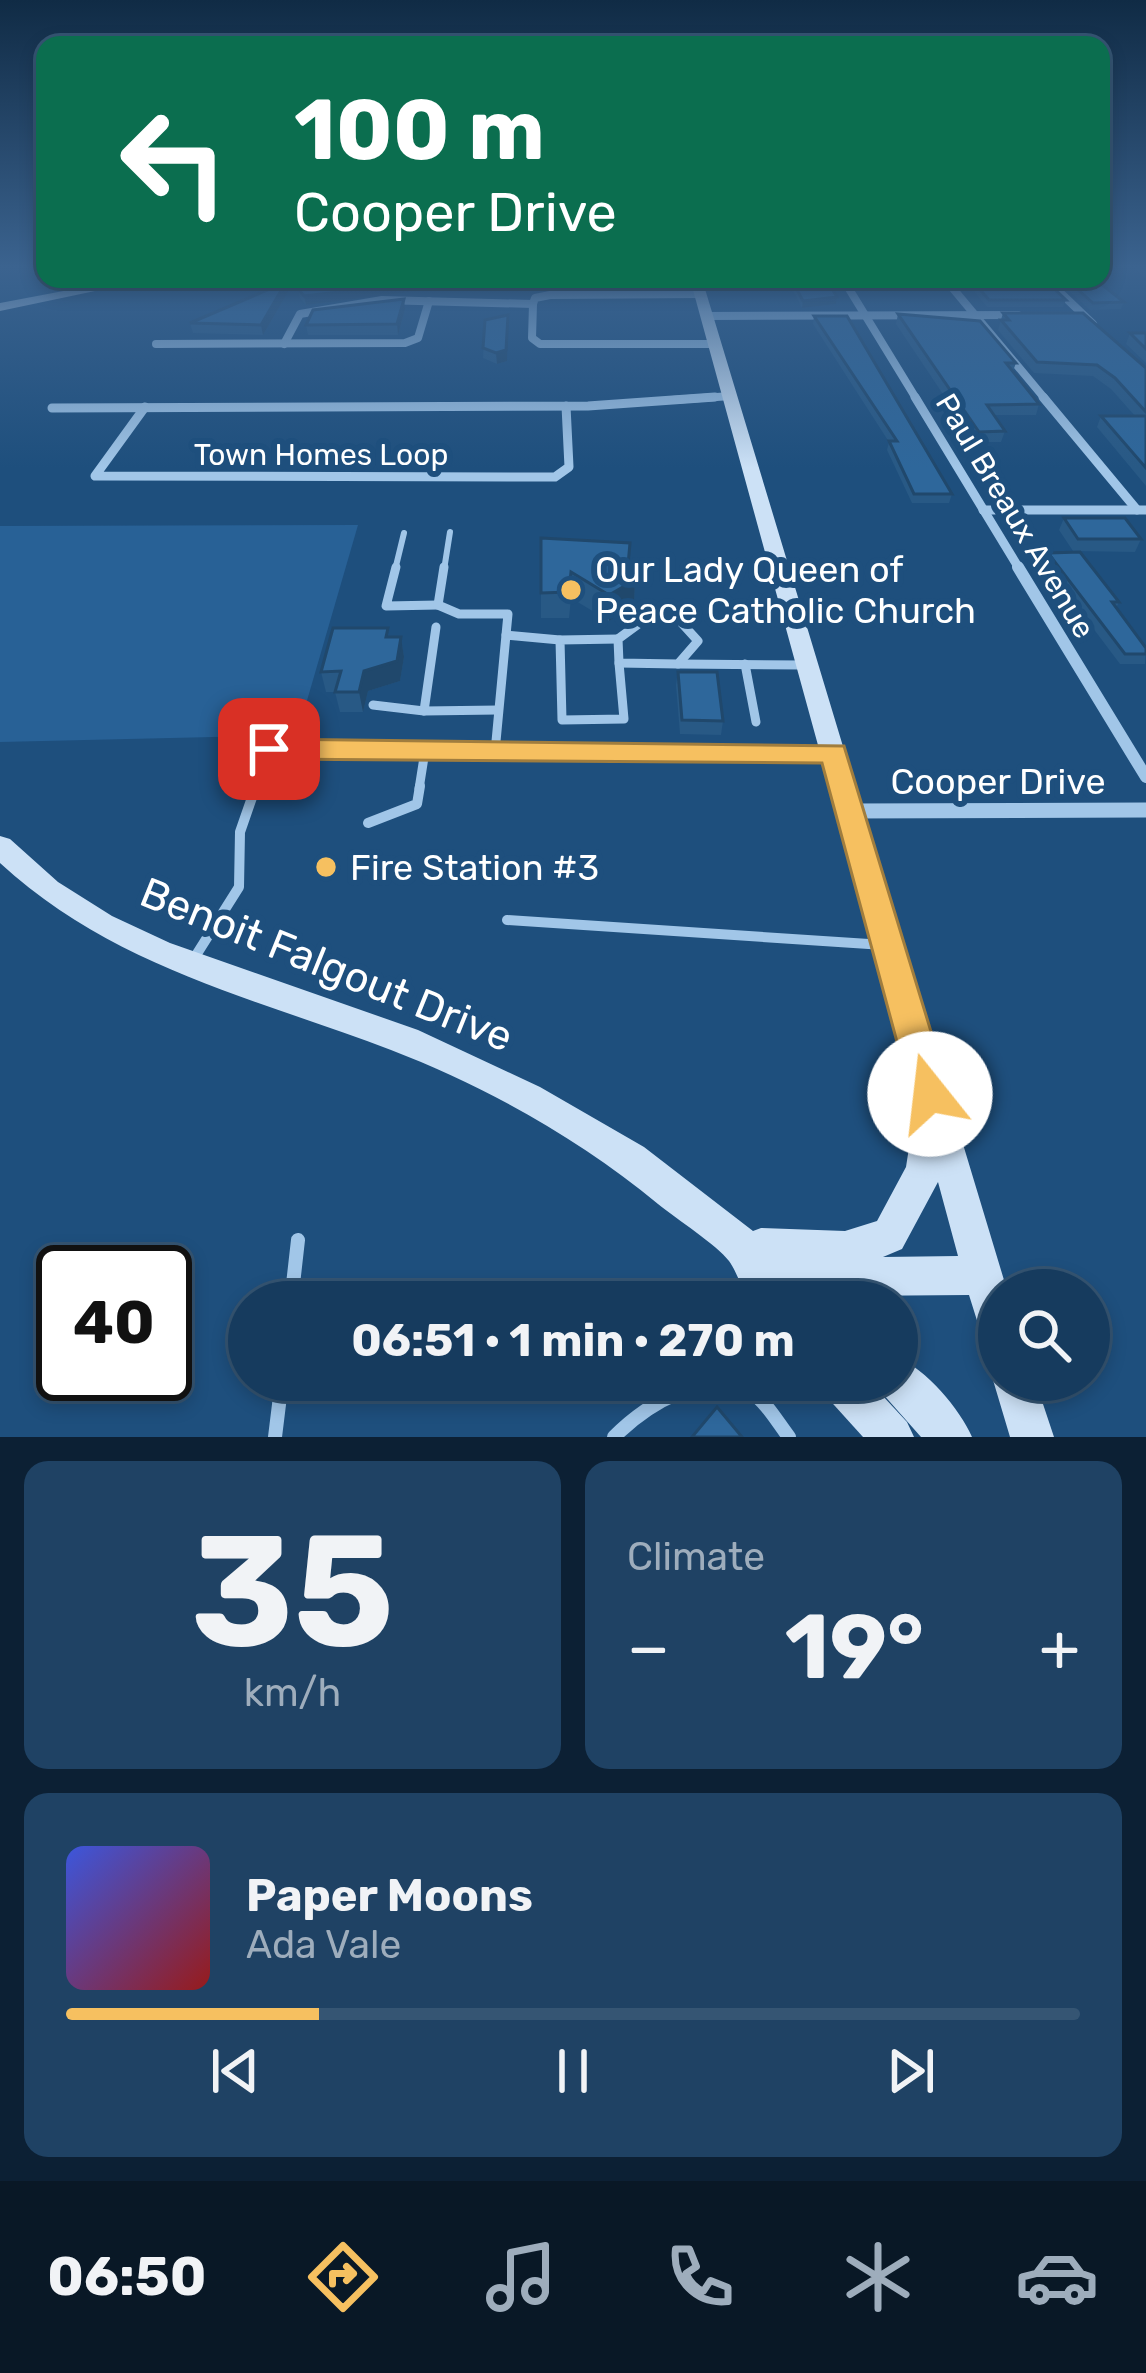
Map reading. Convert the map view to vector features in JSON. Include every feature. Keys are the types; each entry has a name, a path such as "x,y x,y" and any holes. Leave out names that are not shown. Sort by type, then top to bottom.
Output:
{"street":[{"path":"284,344 290,334"},
{"path":"156,344 412,341 419,334"},
{"path":"532,334 537,343 716,344"},
{"path":"713,334 979,1269"},
{"name":"Paul Breaux Avenue","path":"876,334 1146,777"},
{"path":"992,334 1141,510"},
{"path":"52,408 566,406 731,396"},
{"name":"Town Homes Loop","path":"145,407 95,476 555,477 569,467 566,406"},
{"path":"983,510 1141,510"},
{"path":"238,749 834,753"},
{"name":"Cooper Drive","path":"851,812 1146,810"},
{"name":"Benoit Falgout Drive","path":"0,848 70,904 132,940 463,1065 631,1160 741,1245 803,1281"},
{"path":"741,1245 804,1252 845,1250 889,1236 924,1172 930,1094"},
{"name":"Benoit Falgout Drive","path":"741,1245 758,1281"},
{"path":"916,1281 978,1275"},
{"path":"859,1401 892,1437"},
{"path":"918,1401 950,1437"},
{"path":"1021,1401 1032,1437"}],"lane":[{"path":"438,605 450,532"},
{"path":"404,533 386,606 438,605 459,614 508,614 495,752"},
{"path":"506,635 618,639 648,617 678,619 698,641 678,664"},
{"path":"424,711 436,627"},
{"path":"560,640 562,720 624,719 618,639"},
{"path":"619,663 808,665"},
{"path":"745,664 756,722"},
{"path":"373,705 424,711 498,710"},
{"path":"192,962 239,887 240,832 269,749"},
{"path":"368,823 417,804 425,751"},
{"path":"507,920 889,946"},
{"path":"293,1281 298,1240"},
{"path":"614,1437 635,1413 706,1384 752,1394 789,1437"},
{"path":"275,1437 279,1401"}],"shaded area":[{"path":"358,525 297,735 0,742 0,526"}],"building":[{"path":"484,334 507,334 506,350 496,353 483,348"},
{"path":"826,334 858,334 952,494 914,494 889,441 897,441"},
{"path":"912,334 991,334 1016,363 1006,363 1039,404 987,405 1005,431 979,432"},
{"path":"1013,334 1107,334 1146,368 1146,412 1097,365 1037,362"},
{"path":"1131,334 1146,334 1146,349"},
{"path":"1101,416 1146,416 1146,468"},
{"path":"1064,518 1125,518 1141,539 1078,539"},
{"path":"541,538 630,543 627,576 635,580 609,595 571,572 569,592 541,593"},
{"path":"1080,552 1119,602 1112,602 1146,654 1125,654 1048,553"},
{"path":"333,628 388,628 386,637 401,637 397,661 364,671 359,692 335,692 341,671 321,672"},
{"path":"678,672 717,672 723,721 682,720"},
{"path":"717,1407 742,1437 692,1437"}],"place":[{"name":"Our Lady Queen of Peace Catholic Church","path":"571,590"},
{"name":"Fire Station #3","path":"326,867"}],"route":[{"path":"269,749 834,753 930,1094"}]}
